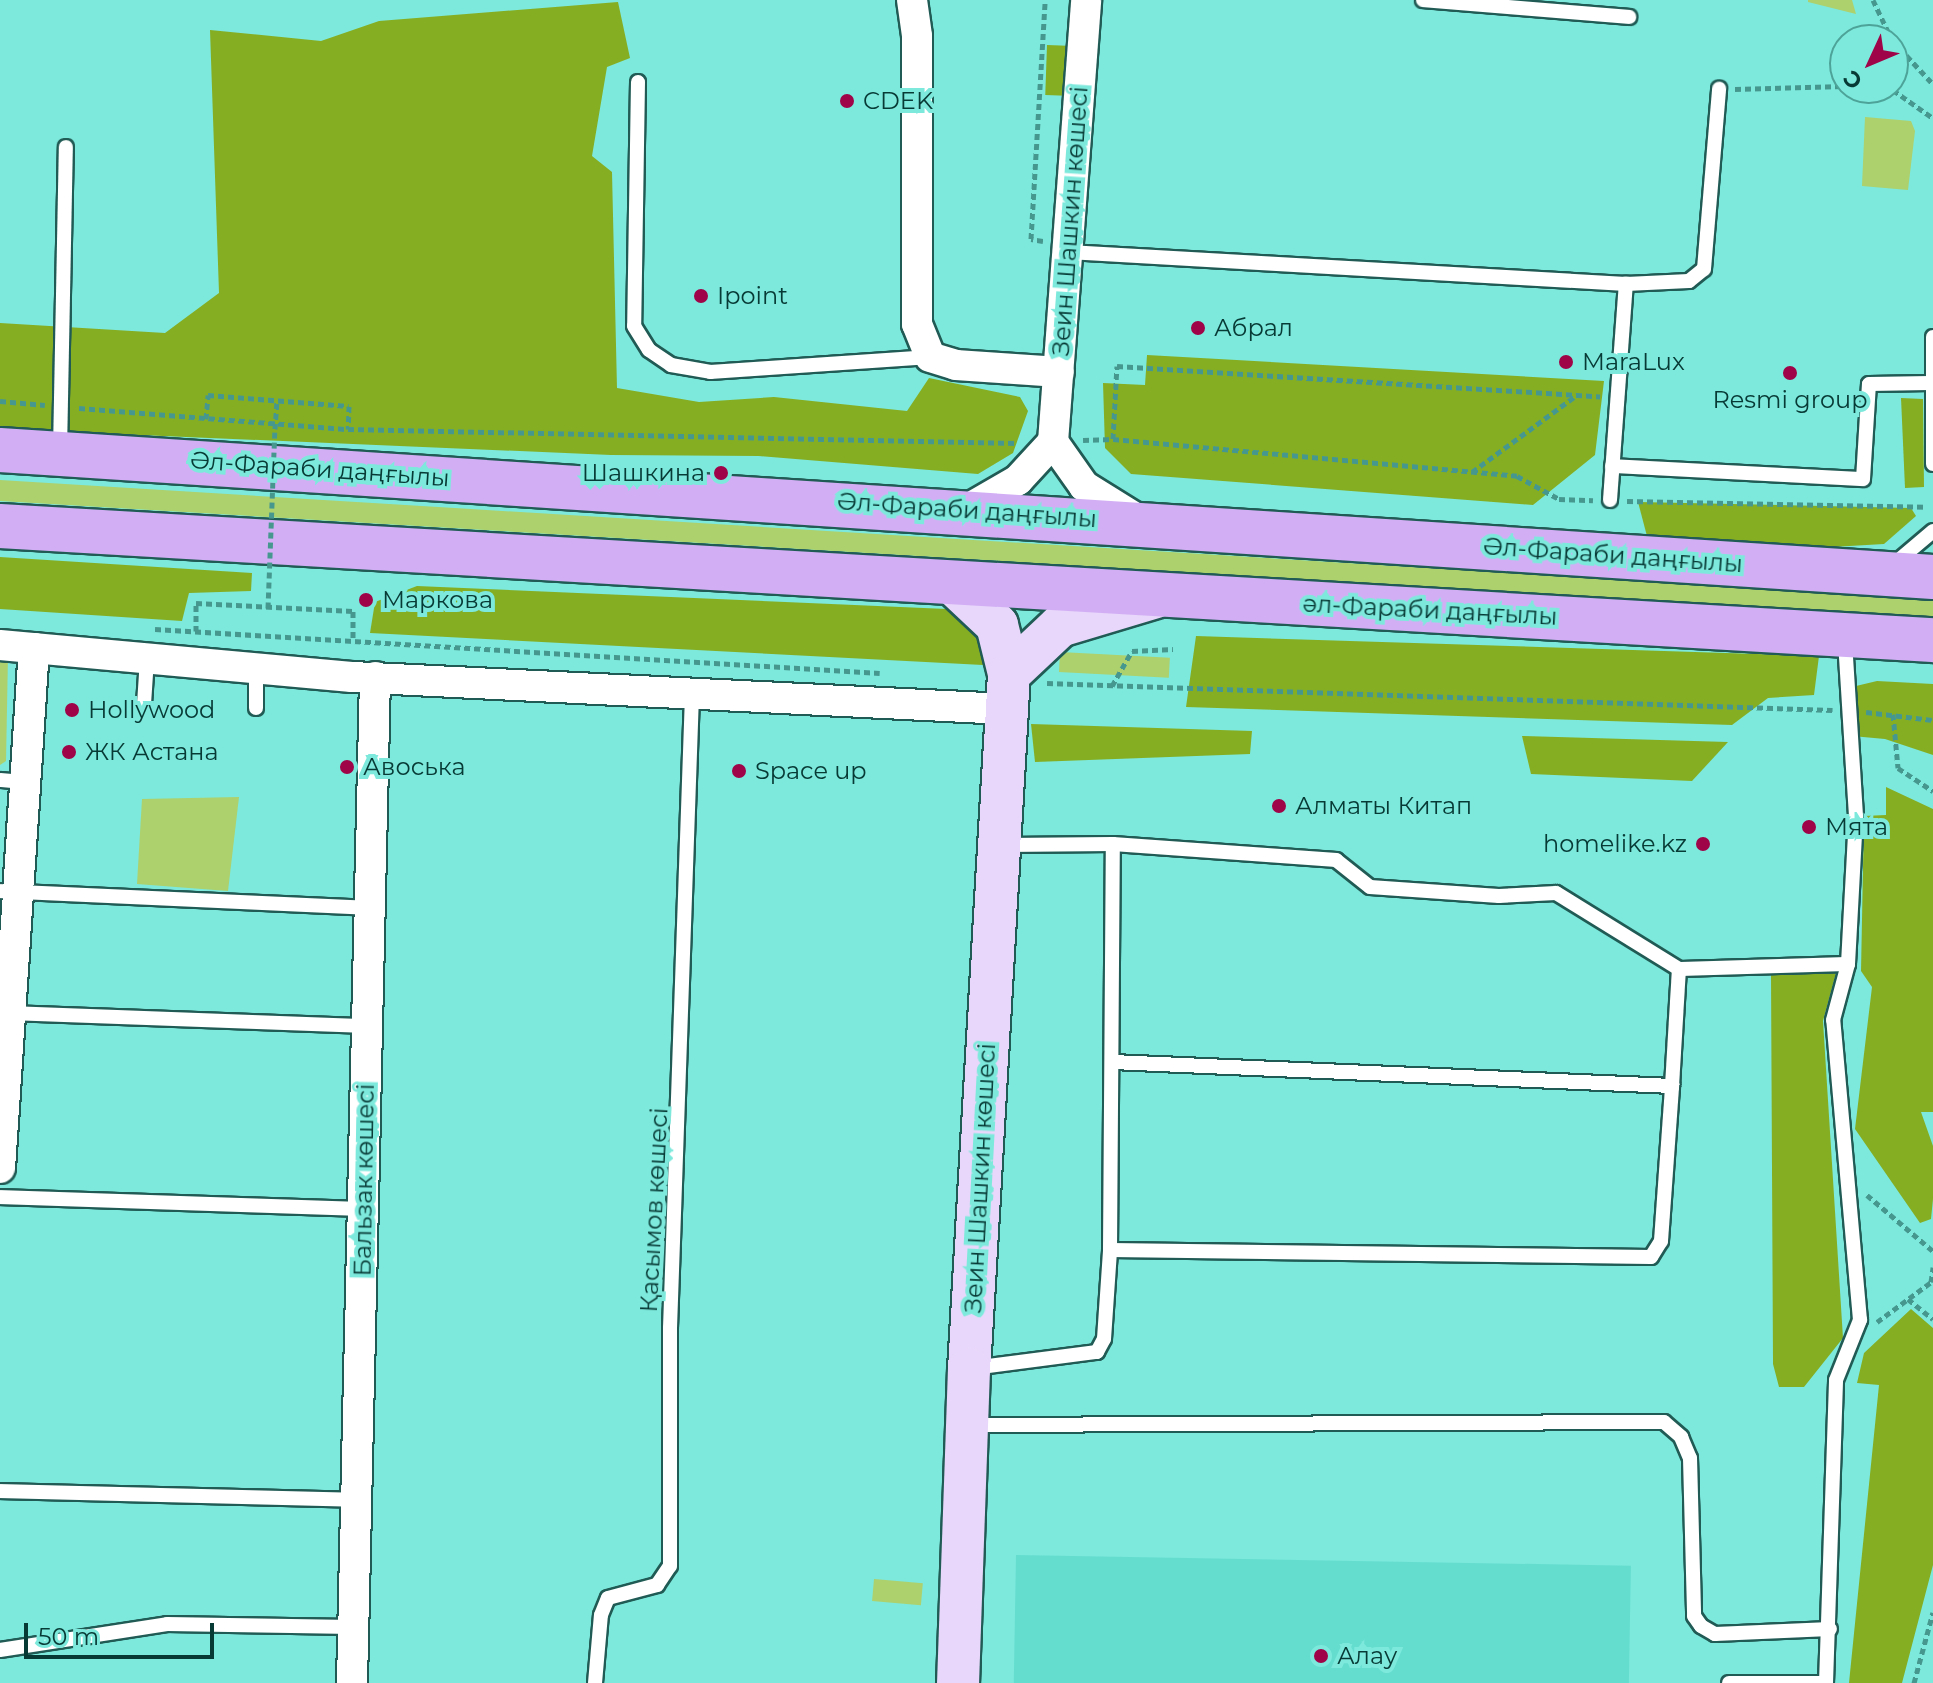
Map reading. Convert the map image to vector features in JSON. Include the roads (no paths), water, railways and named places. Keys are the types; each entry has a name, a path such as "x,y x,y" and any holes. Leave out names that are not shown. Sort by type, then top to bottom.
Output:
{"main road":[{"name":"Әл-Фараби даңғылы","path":"0,450 966,510 1933,577"},
{"path":"0,526 951,582"},
{"name":"әл-Фараби даңғылы","path":"951,582 1844,635"},
{"path":"1844,635 1933,640"}],"street":[{"path":"912,0 917,36 917,324 930,357 956,365 1059,372"},
{"name":"Зеин Шашкин көшесі","path":"1051,442 1059,372 1086,0"},
{"path":"966,510 1018,480 1051,442 1084,486 1145,522"},
{"name":"Зеин Шашкин көшесі","path":"951,582 997,625 1017,689 999,845 969,1369 958,1683"},
{"path":"0,645 256,669 692,696 1017,689 1060,626 1157,596"},
{"path":"0,1168 9,1013 12,781 34,648"},
{"name":"Бальзак көшесі","path":"352,1683 375,677"}],"lane":[{"path":"1423,0 1629,17"},
{"path":"638,82 634,326 649,350 671,365 739,373 930,357"},
{"path":"1068,248 1626,284 1689,281 1704,269 1719,89"},
{"path":"60,453 66,147"},
{"path":"1610,500 1626,284"},
{"path":"1933,337 1930,383 1933,464"},
{"path":"1612,466 1863,479 1869,384 1930,383"},
{"path":"1882,573 1933,531"},
{"path":"1729,1683 1826,1683 1836,1380 1855,1339 1860,1320 1833,1020 1848,964 1856,816 1844,635"},
{"path":"144,704 147,659"},
{"path":"256,669 256,708"},
{"name":"Қасымов көшесі","path":"595,1683 601,1615 608,1598 657,1585 670,1566 670,1328 692,696"},
{"path":"999,845 1113,844 1336,860 1370,887 1499,896 1556,893 1679,969 1848,964"},
{"path":"969,1369 1097,1352 1104,1339 1110,1250 1113,844"},
{"path":"10,891 372,908"},
{"path":"1110,1250 1651,1257 1661,1241 1679,969"},
{"path":"9,1013 367,1026"},
{"path":"1112,1062 1672,1086"},
{"path":"0,1197 363,1209"},
{"path":"967,1425 1664,1422 1681,1437 1690,1458 1694,1616 1701,1626 1715,1634 1830,1629"},
{"path":"0,1491 357,1500"},
{"path":"0,1650 167,1624 353,1627"}],"place":[{"name":"CDEK","path":"847,101"},
{"name":"Ipoint","path":"701,296"},
{"name":"Абрал","path":"1198,328"},
{"name":"MaraLux","path":"1566,362"},
{"name":"Resmi group","path":"1790,373"},
{"name":"Шашкина","path":"721,473"},
{"name":"Маркова","path":"366,600"},
{"name":"Hollywood","path":"72,710"},
{"name":"ЖК Астана","path":"69,752"},
{"name":"Авоська","path":"347,767"},
{"name":"Space up","path":"739,771"},
{"name":"Алматы Китап","path":"1279,806"},
{"name":"Мята","path":"1809,827"},
{"name":"homelike.kz","path":"1703,844"},
{"name":"Алау","path":"1321,1656"}]}
